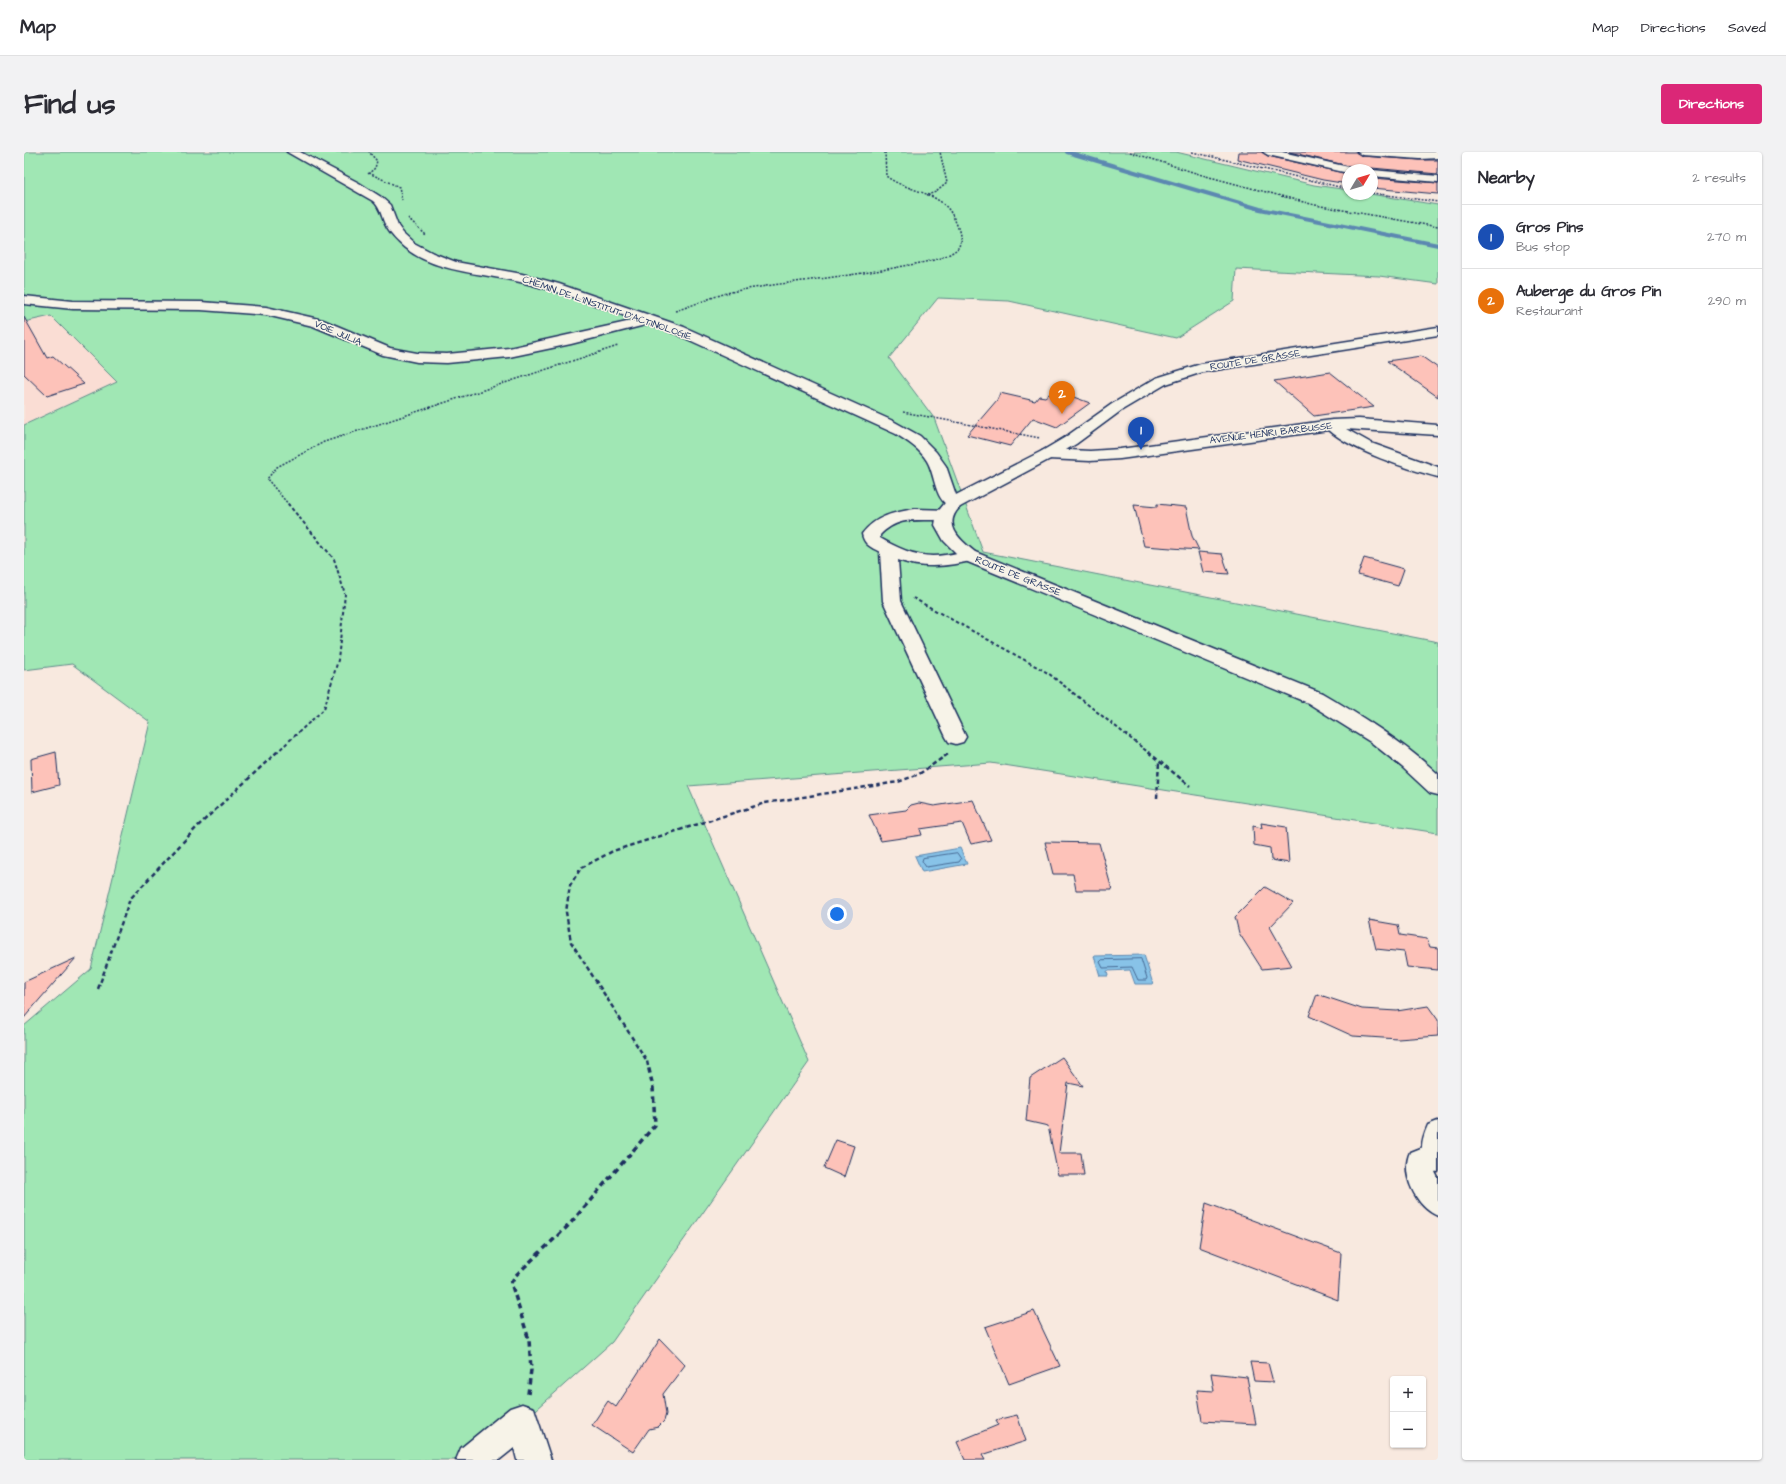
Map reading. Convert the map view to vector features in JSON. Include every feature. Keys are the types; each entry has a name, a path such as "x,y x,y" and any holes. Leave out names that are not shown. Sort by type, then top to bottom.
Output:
{"street":[{"name":"CHEMIN DE L'INSTITUT D'ACTINOLOGIE","path":"292,152 342,178 377,199 384,205 392,226 399,236 410,246 429,256 453,265 522,278 554,287 678,330 904,432 918,443 935,460 942,476 948,497 949,509"},
{"path":"1268,152 1342,168"},
{"path":"1362,152 1412,156 1438,155"},
{"path":"1378,174 1438,179"},
{"name":"VOIE JULIA","path":"24,300 73,305 185,305 244,308 294,315 329,327 360,343 388,352 441,359 469,358 510,351 629,326 648,320"},
{"name":"ROUTE DE GRASSE","path":"1438,331 1201,368 1161,381 1117,407 1070,441 949,509 944,523 949,537 969,556 1315,698 1351,718 1389,744 1438,787"},
{"name":"AVENUE HENRI BARBUSSE","path":"1048,454 1105,455 1332,425 1359,424 1438,430"},
{"path":"1332,425 1337,432 1366,446 1438,472"},
{"name":"AVENUE HENRI BARBUSSE","path":"1070,441 1105,455"},
{"path":"949,509 921,512 896,518 877,526 871,534 872,540 889,550 922,561 938,561 969,556"},
{"path":"889,550 892,601 956,737"},
{"path":"1438,1134 1435,1150 1438,1158 1420,1161 1422,1179 1438,1202"},
{"path":"473,1460 522,1420 534,1460"}],"path":[{"path":"342,178 369,174 375,168 377,161 370,152"},
{"path":"648,320 734,292 916,265 947,256 957,249 960,240 957,224 948,207 926,195 891,181 886,176 885,152"},
{"path":"926,195 936,192 947,183 940,152"},
{"path":"1130,152 1202,174 1315,205 1438,227"},
{"path":"1192,152 1342,188"},
{"path":"1378,194 1438,202"},
{"path":"98,989 130,899 198,826 324,710 338,660 345,594 334,559 267,479 277,467 324,442 512,382 621,345"},
{"path":"896,412 943,418 1017,436 1070,441"},
{"path":"891,586 1048,674 1190,786"},
{"path":"522,1420 531,1370 530,1340 511,1283 515,1276 569,1225 655,1125 653,1088 647,1061 570,942 566,912 570,885 581,868 613,851 766,803 898,782 919,774 946,757 956,746 956,737"},
{"path":"1157,798 1159,762"}],"shaded area":[{"path":"51,316 118,382 24,425 24,322"}],"green space":[{"path":"24,152 1176,152 1314,185 1342,189 1342,200 1378,200 1378,195 1438,205 1438,284 1379,276 1236,269 1234,301 1176,338 1009,301 938,298 889,358 934,418 983,552 1438,642 1438,833 991,763 688,786 809,1062 612,1342 480,1460 24,1460 24,1026 91,969 150,722 72,664 24,670 24,425 117,382 51,316 24,322"}],"water":[{"path":"960,848 967,864 922,872 915,856"},
{"path":"1144,955 1153,984 1135,984 1130,970 1107,971 1108,976 1100,976 1094,956"}],"building":[{"path":"1238,152 1262,152 1268,156 1342,173 1342,183 1323,180 1237,159"},
{"path":"1289,152 1356,152 1362,156 1438,160 1438,174 1378,169 1378,164 1342,164"},
{"path":"1378,178 1438,183 1438,194 1378,189"},
{"path":"24,317 47,358 53,356 84,384 47,396 24,374"},
{"path":"1421,356 1438,368 1438,397 1387,361"},
{"path":"1330,372 1374,407 1314,416 1274,381"},
{"path":"1057,391 1090,403 1057,427 1033,418 1010,446 967,435 997,400 1000,393 1035,401 1039,396 1045,397 1049,394 1054,395"},
{"path":"1157,504 1186,507 1192,536 1199,550 1144,546 1134,505 1157,507"},
{"path":"1198,552 1222,554 1229,574 1203,572"},
{"path":"1364,558 1404,569 1398,586 1358,575"},
{"path":"56,752 59,785 32,792 31,759"},
{"path":"973,800 991,840 971,844 962,823 920,829 922,835 881,841 869,815 906,810 911,805 919,803 934,806"},
{"path":"1261,823 1286,827 1289,863 1271,860 1270,848 1254,845 1253,826 1262,828"},
{"path":"1045,842 1099,843 1112,890 1076,890 1073,874 1053,874"},
{"path":"1265,887 1293,903 1270,927 1292,966 1262,969 1239,933 1235,917"},
{"path":"1369,920 1398,925 1400,935 1427,939 1430,947 1438,948 1438,970 1407,967 1404,952 1376,949"},
{"path":"76,958 40,999 24,1018 24,982"},
{"path":"1317,994 1362,1009 1397,1011 1428,1006 1438,1020 1438,1036 1398,1039 1353,1036 1309,1016"},
{"path":"1062,1057 1083,1086 1068,1083 1059,1153 1081,1153 1084,1175 1058,1175 1048,1126 1026,1121 1030,1078"},
{"path":"836,1140 854,1146 844,1177 824,1168"},
{"path":"1206,1203 1341,1253 1338,1300 1199,1247"},
{"path":"1034,1311 1060,1366 1009,1384 985,1327"},
{"path":"660,1339 685,1365 663,1394 666,1414 664,1421 658,1427 649,1429 633,1452 592,1425 608,1401 616,1407"},
{"path":"1250,1362 1268,1363 1273,1382 1254,1381"},
{"path":"1211,1373 1247,1377 1256,1424 1202,1421 1197,1390 1214,1391"},
{"path":"1017,1415 1026,1441 982,1455 985,1460 965,1460 957,1442 998,1425 996,1420"}],"waterway":[{"path":"1067,152 1260,209 1438,245"}],"place":[{"name":"Auberge du Gros Pin","path":"1062,414"},
{"name":"Gros Pins","path":"1141,450"}]}
